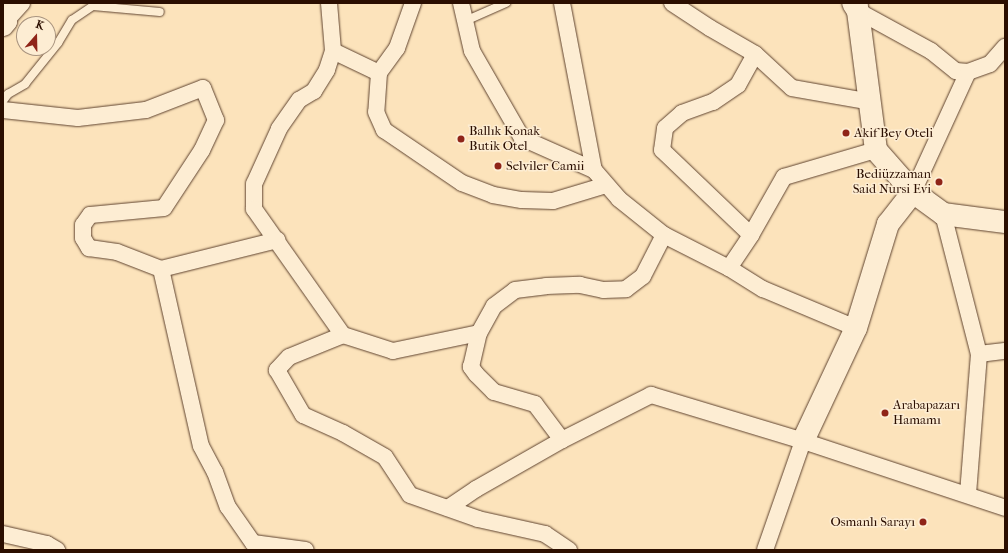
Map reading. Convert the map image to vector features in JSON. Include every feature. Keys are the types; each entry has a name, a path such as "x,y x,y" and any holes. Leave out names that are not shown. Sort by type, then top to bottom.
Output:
{"main road":[{"path":"857,6 871,102 876,150 913,192 943,214 1005,222"},
{"path":"803,441 856,328 888,224 913,192"}],"street":[{"path":"4,16 22,3"},
{"path":"329,3 333,51 327,70 314,91 299,100 279,129 254,184 254,209 343,335 393,351 479,333"},
{"path":"413,3 397,48 379,73 376,112 384,130 462,183 494,195 522,200 553,201 606,185"},
{"path":"461,3 472,51 522,138 594,170 619,199 664,235 729,268 764,288 856,328"},
{"path":"562,3 594,170"},
{"path":"672,3 710,28 755,54 792,88 871,102"},
{"path":"857,6 931,51 956,71 968,72 990,64 1005,47"},
{"path":"333,51 379,73"},
{"path":"751,235 662,150 664,128 682,113 713,102 738,85 755,54"},
{"path":"913,192 968,72"},
{"path":"3,110 78,118 146,110 203,88 216,120 202,150 164,208 90,215 83,225 83,238 89,248 117,252 161,269 277,240"},
{"path":"729,268 751,235 784,177 876,150"},
{"path":"943,214 979,354 968,494"},
{"path":"562,440 535,404 494,392 476,374 471,367 479,333 494,306 515,290 546,286 580,285 603,290 626,289 643,276 664,235"},
{"path":"161,269 201,446 215,472 228,506 253,544 306,550"},
{"path":"343,335 289,357 277,370 303,415 343,433 385,457 410,495 478,519 545,534 569,550"},
{"path":"979,354 1005,351"},
{"path":"448,508 476,489 562,440 651,396 803,441 968,494 1005,508"},
{"path":"765,550 803,441"},
{"path":"3,534 47,544 57,550"}],"lane":[{"path":"465,21 506,3"},
{"path":"3,101 8,94 25,84 58,43 72,20 93,6 160,12"}],"place":[{"name":"Akif Bey Oteli","path":"846,133"},
{"name":"Ballık Konak Butik Otel","path":"461,139"},
{"name":"Selviler Camii","path":"498,166"},
{"name":"Bediüzzaman Said Nursi Evi","path":"939,182"},
{"name":"Arabapazarı Hamamı","path":"885,413"},
{"name":"Osmanlı Sarayı","path":"923,522"}]}
